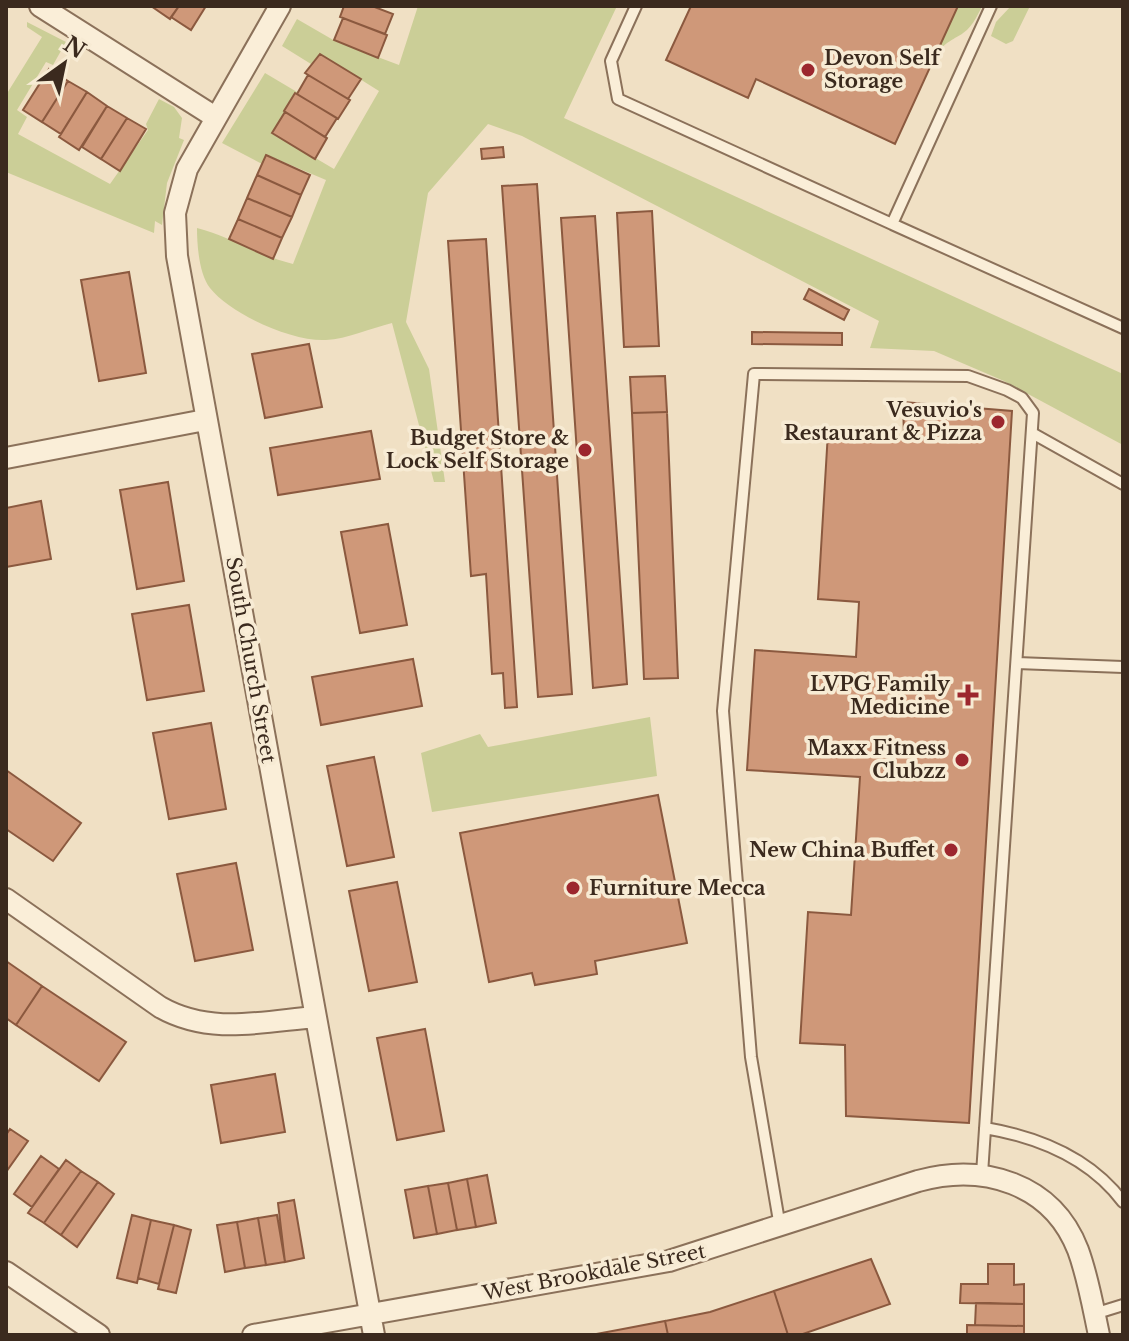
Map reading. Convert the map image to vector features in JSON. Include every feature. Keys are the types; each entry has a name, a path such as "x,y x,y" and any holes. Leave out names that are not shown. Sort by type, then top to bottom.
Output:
{"street":[{"path":"40,6 215,117"},
{"name":"South Church Street","path":"280,6 187,169 175,213 177,256 374,1335"},
{"path":"6,458 205,420"},
{"path":"6,899 160,1007 188,1020 218,1026 314,1017"},
{"name":"West Brookdale Street","path":"253,1335 669,1261 947,1173 982,1174 1020,1186 1054,1211 1071,1234 1099,1335"},
{"path":"6,1272 99,1335"}],"lane":[{"path":"636,6 611,61 618,99 1123,328"},
{"path":"892,224 991,6"},
{"path":"780,1227 751,1057 723,711 754,374 968,376 1022,398 1033,413 982,1174"},
{"path":"1032,433 1123,484"},
{"path":"1017,663 1123,667"},
{"path":"985,1128 1013,1132 1064,1152 1093,1169 1123,1201"},
{"path":"1123,1190 1123,1201"},
{"path":"1094,1314 1123,1305"}],"green space":[{"path":"418,6 617,6 564,118 1123,374 1123,445 1004,381 934,351 870,348 879,321 522,136 488,124 428,193 406,322 429,369 445,482 434,482 392,323 326,340 297,336 263,324 232,307 210,288 201,267 197,235 197,228 293,264 326,180 267,155 262,164 222,143 265,73 297,92 273,133 334,169 379,91 320,54 311,64 282,46 297,19 335,41 399,65"},
{"path":"958,6 982,6 971,26 935,55"},
{"path":"1011,6 1030,6 1013,41 1006,44 991,36 996,22"},
{"path":"27,22 66,42 53,65 46,62 17,110 27,117 18,134 110,184 148,130 146,124 159,99 174,107 182,118 179,138 184,140 167,183 162,225 155,221 154,233 6,172 6,95 42,37 27,27"},
{"path":"650,717 657,776 432,812 421,753 480,734 488,747"}],"building":[{"path":"151,6 179,6 170,19"},
{"path":"179,6 206,6 191,30 171,17"},
{"path":"344,6 372,6 393,14 385,34 340,17"},
{"name":"Devon Self Storage","path":"691,6 958,6 895,144 756,79 748,98 666,60"},
{"path":"343,18 387,35 378,58 334,40"},
{"path":"320,54 361,79 348,99 305,73"},
{"path":"49,69 68,81 42,122 23,110"},
{"path":"308,75 350,100 338,119 297,94"},
{"path":"68,81 87,92 61,134 42,122"},
{"path":"87,92 107,106 79,150 59,137"},
{"path":"295,93 337,118 325,137 284,111"},
{"path":"107,106 127,118 101,159 82,147"},
{"path":"285,112 327,138 315,159 272,133"},
{"path":"127,118 146,129 120,171 101,159"},
{"path":"503,147 504,157 482,159 481,149"},
{"path":"266,155 310,175 301,195 257,175"},
{"path":"257,175 301,195 292,217 247,198"},
{"path":"537,184 572,694 538,697 502,186"},
{"path":"247,198 292,217 282,238 238,219"},
{"path":"652,211 659,346 624,347 617,213"},
{"path":"595,216 627,684 593,688 561,218"},
{"path":"238,219 282,238 273,259 229,239"},
{"path":"486,239 517,707 505,708 503,673 492,674 486,574 471,576 448,241"},
{"path":"129,272 146,373 99,381 81,280"},
{"path":"809,289 849,310 844,320 804,299"},
{"path":"752,332 842,333 842,345 752,344"},
{"path":"309,344 322,407 265,418 252,354"},
{"path":"665,376 667,412 632,413 630,377"},
{"path":"903,402 1012,411 969,1123 846,1116 845,1045 800,1043 808,912 851,915 860,777 747,770 755,650 856,657 859,602 818,599 828,432 904,437"},
{"path":"667,412 678,678 644,679 632,413"},
{"path":"371,431 380,479 278,495 270,448"},
{"path":"168,482 184,581 137,589 120,490"},
{"path":"41,501 51,559 6,567 6,508"},
{"path":"388,524 407,625 360,633 341,532"},
{"path":"189,605 204,691 147,700 132,614"},
{"path":"413,659 422,706 321,725 312,677"},
{"path":"211,723 226,809 169,819 153,733"},
{"path":"374,757 394,857 347,866 327,766"},
{"path":"6,770 81,823 53,861 6,829"},
{"name":"Furniture Mecca","path":"658,795 687,943 595,961 597,974 535,985 532,973 489,982 460,833"},
{"path":"236,863 253,950 195,961 177,874"},
{"path":"397,882 417,982 369,991 349,891"},
{"path":"6,961 42,986 16,1025 6,1018"},
{"path":"42,986 126,1042 99,1081 16,1025"},
{"path":"425,1029 444,1131 397,1140 377,1038"},
{"path":"275,1074 285,1132 221,1143 211,1085"},
{"path":"10,1129 28,1141 6,1172 6,1135"},
{"path":"41,1156 59,1169 32,1207 14,1194"},
{"path":"66,1160 81,1171 44,1223 28,1213"},
{"path":"81,1171 98,1182 61,1235 44,1223"},
{"path":"487,1175 496,1223 476,1227 467,1179"},
{"path":"467,1179 476,1227 457,1230 448,1183"},
{"path":"98,1182 114,1194 77,1247 61,1235"},
{"path":"448,1183 457,1230 437,1234 428,1186"},
{"path":"428,1186 437,1234 414,1238 405,1190"},
{"path":"294,1200 304,1258 285,1262 278,1203"},
{"path":"132,1215 151,1220 137,1283 117,1278"},
{"path":"277,1215 285,1262 266,1265 258,1218"},
{"path":"258,1218 266,1265 245,1268 237,1222"},
{"path":"151,1220 174,1225 159,1284 138,1278"},
{"path":"237,1222 245,1268 225,1272 217,1225"},
{"path":"174,1225 191,1230 176,1293 158,1289"},
{"path":"871,1259 890,1304 800,1335 788,1335 774,1291"},
{"path":"988,1264 1014,1264 1014,1285 1024,1284 1024,1304 960,1303 961,1284 988,1284"},
{"path":"774,1291 788,1335 668,1335 665,1321 710,1312"},
{"path":"976,1303 1024,1304 1024,1326 975,1325"},
{"path":"665,1321 668,1335 591,1335 623,1329"},
{"path":"967,1325 1024,1326 1024,1335 967,1335"}],"place":[{"name":"Devon Self Storage","path":"808,70"},
{"name":"Vesuvio's Restaurant & Pizza","path":"998,422"},
{"name":"Budget Store & Lock Self Storage","path":"585,450"},
{"name":"LVPG Family Medicine","path":"968,695"},
{"name":"Maxx Fitness Clubzz","path":"962,760"},
{"name":"New China Buffet","path":"951,850"},
{"name":"Furniture Mecca","path":"573,888"}]}
